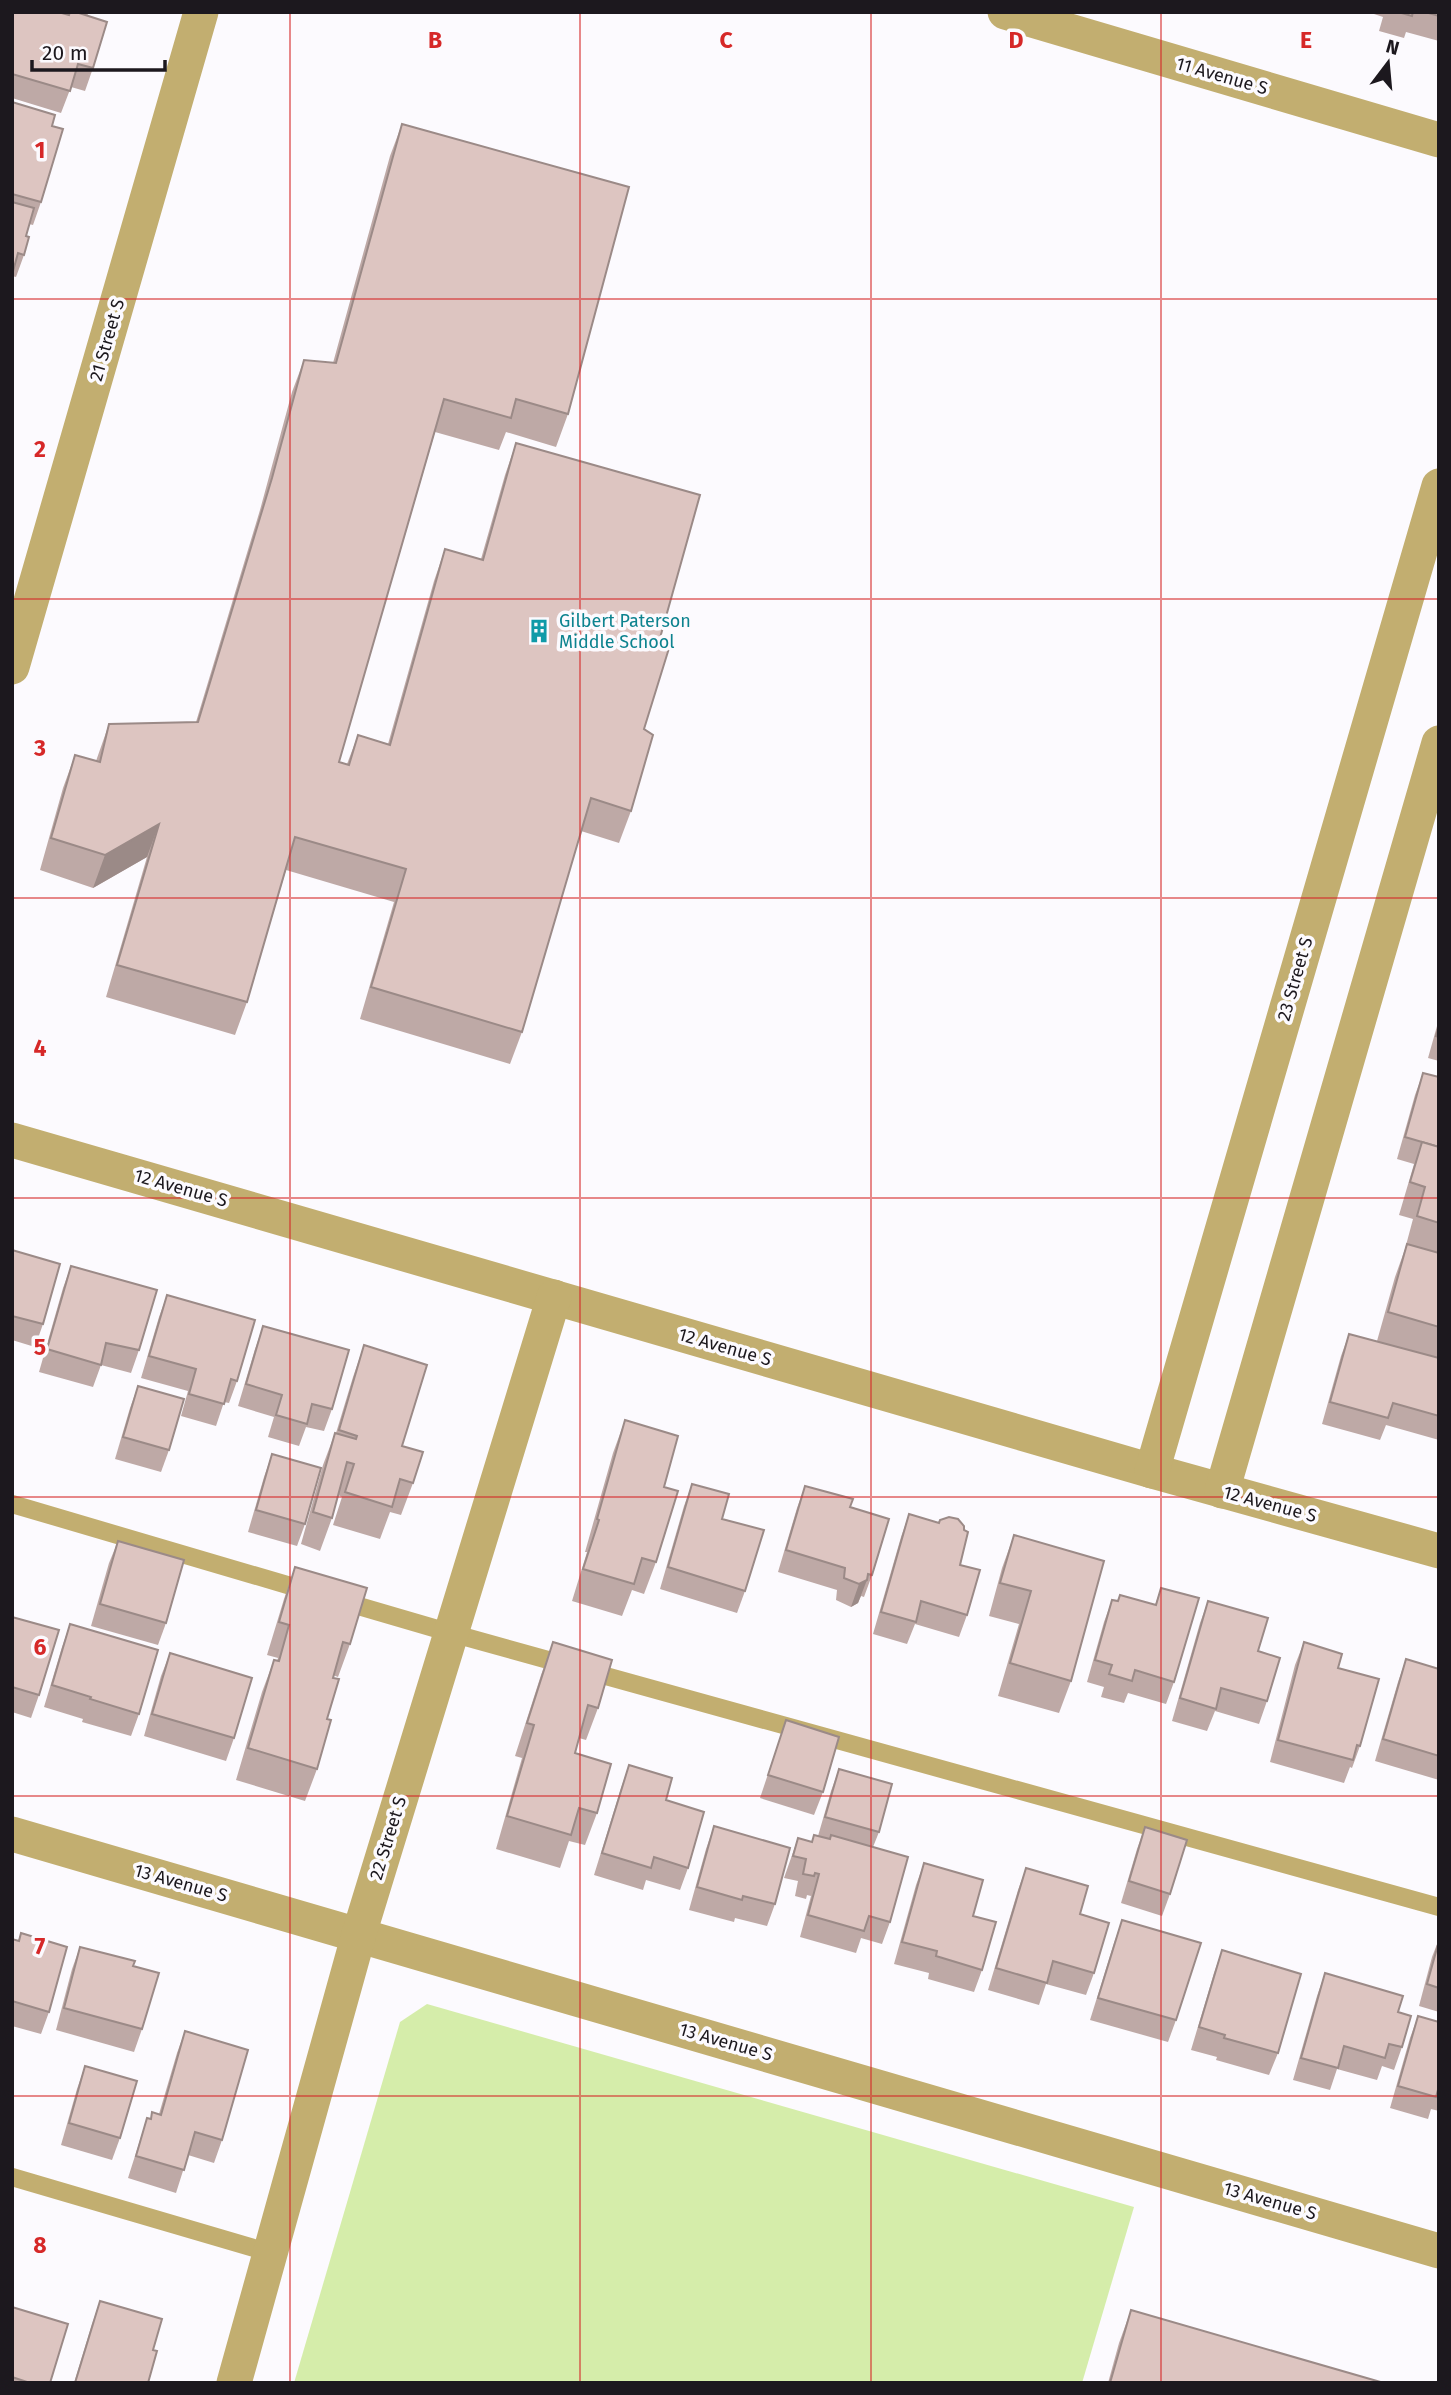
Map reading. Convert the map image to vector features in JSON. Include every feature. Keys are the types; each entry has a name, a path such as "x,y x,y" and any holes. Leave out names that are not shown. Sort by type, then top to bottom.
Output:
{"street":[{"name":"21 Street S","path":"12,667 201,12"},
{"name":"11 Avenue S","path":"1005,12 1439,140"},
{"name":"23 Street S","path":"1152,1471 1439,486"},
{"path":"1222,1492 1439,743"},
{"name":"12 Avenue S","path":"12,1140 1222,1492 1439,1550"},
{"name":"22 Street S","path":"234,2383 359,1934 554,1297"},
{"name":"13 Avenue S","path":"12,1834 1439,2251"}],"lane":[{"path":"12,1504 451,1633 1439,1906"},
{"path":"12,2177 271,2253"}],"green space":[{"path":"427,2004 1134,2207 1082,2383 294,2383 400,2022"}],"building":[{"path":"12,12 58,12 69,15 70,12 76,12 107,22 93,68 78,64 70,91 12,74"},
{"path":"12,102 55,115 52,126 63,129 41,202 12,194"},
{"name":"Gilbert Paterson Middle School","path":"402,124 629,187 568,414 516,399 511,418 444,399 339,762 349,765 358,735 390,745 445,549 483,560 516,443 700,495 660,638 670,645 644,729 653,735 631,811 591,798 522,1032 371,987 406,869 295,837 247,1002 117,965 159,824 105,855 51,838 75,755 100,762 109,724 198,722 272,478 304,360 336,363"},
{"path":"12,202 34,208 24,255 18,253 12,275"},
{"path":"1423,1073 1439,1077 1439,1147 1405,1137"},
{"path":"1422,1142 1439,1147 1439,1223 1417,1216 1425,1187 1410,1182"},
{"path":"1407,1244 1439,1253 1439,1327 1388,1312"},
{"path":"12,1250 60,1264 43,1324 12,1316"},
{"path":"71,1266 157,1290 139,1350 106,1343 101,1365 47,1349"},
{"path":"167,1295 255,1320 237,1381 231,1379 224,1404 189,1394 196,1369 149,1356"},
{"path":"263,1326 349,1350 332,1409 312,1404 307,1424 276,1415 282,1395 246,1384"},
{"path":"1349,1334 1439,1358 1439,1416 1393,1403 1388,1418 1330,1402"},
{"path":"364,1345 427,1365 402,1446 423,1452 413,1483 400,1479 392,1507 345,1492 354,1464 347,1462 332,1518 313,1512 335,1433 356,1439 357,1436 339,1430"},
{"path":"138,1386 184,1399 169,1450 123,1437"},
{"path":"625,1420 678,1436 664,1487 678,1491 656,1562 642,1558 634,1584 583,1569 599,1520 597,1519"},
{"path":"272,1454 321,1468 305,1524 256,1510"},
{"path":"692,1484 729,1494 722,1519 764,1530 745,1591 668,1567"},
{"path":"805,1486 853,1499 850,1507 889,1519 872,1575 868,1574 867,1580 859,1584 844,1578 845,1568 786,1550"},
{"path":"909,1514 939,1523 949,1517 958,1519 968,1532 960,1565 980,1570 967,1615 921,1601 916,1622 881,1612"},
{"path":"1014,1535 1104,1561 1071,1681 1010,1663 1031,1591 1000,1583"},
{"path":"118,1541 184,1560 166,1623 100,1604"},
{"path":"295,1567 367,1588 350,1644 343,1642 333,1678 339,1679 327,1719 331,1720 317,1769 248,1748 274,1660 279,1661 289,1625 279,1622"},
{"path":"1161,1588 1199,1598 1174,1682 1135,1670 1132,1681 1109,1674 1112,1665 1095,1660 1112,1600 1118,1601 1120,1595 1156,1605"},
{"path":"1208,1601 1268,1618 1258,1651 1280,1658 1267,1701 1221,1688 1216,1709 1180,1698"},
{"path":"12,1617 59,1630 39,1695 12,1687"},
{"path":"70,1624 158,1650 139,1714 52,1685"},
{"path":"553,1642 612,1660 598,1708 588,1705 575,1753 611,1764 597,1813 579,1808 571,1835 507,1816 534,1725 527,1723"},
{"path":"1304,1642 1342,1654 1338,1668 1379,1679 1360,1746 1357,1745 1353,1760 1278,1740"},
{"path":"170,1653 252,1678 234,1738 152,1714"},
{"path":"1406,1659 1439,1669 1439,1756 1383,1739"},
{"path":"786,1720 839,1737 823,1792 768,1775"},
{"path":"629,1765 672,1778 666,1800 704,1812 688,1868 654,1857 651,1868 602,1853"},
{"path":"839,1769 892,1784 879,1832 825,1817"},
{"path":"714,1826 790,1848 775,1904 743,1896 742,1900 697,1887"},
{"path":"1145,1827 1187,1840 1170,1894 1129,1881"},
{"path":"814,1835 830,1839 831,1835 908,1857 890,1922 869,1916 864,1931 808,1915 819,1874 803,1874 806,1859 793,1856 798,1838 812,1842"},
{"path":"924,1863 983,1880 973,1916 996,1922 982,1970 936,1956 937,1951 902,1942"},
{"path":"1026,1868 1088,1886 1080,1914 1109,1923 1094,1973 1053,1961 1047,1983 996,1968"},
{"path":"1122,1920 1201,1943 1176,2020 1098,1998"},
{"path":"21,1933 67,1947 49,2012 12,2001 12,1939 19,1941"},
{"path":"1439,1941 1439,1988 1427,1984"},
{"path":"80,1947 135,1961 133,1966 159,1973 142,2029 64,2008"},
{"path":"1222,1950 1301,1974 1278,2053 1224,2038 1225,2035 1199,2027"},
{"path":"1325,1973 1403,1996 1398,2012 1411,2016 1402,2047 1389,2044 1385,2058 1344,2046 1338,2068 1301,2058"},
{"path":"1418,2016 1439,2022 1439,2086 1436,2097 1398,2086"},
{"path":"185,2031 248,2050 222,2140 195,2132 184,2170 136,2156 147,2118 151,2119 152,2112 161,2115"},
{"path":"85,2066 137,2081 120,2138 69,2123"},
{"path":"100,2301 162,2319 153,2350 157,2351 148,2383 75,2383"},
{"path":"12,2307 68,2324 50,2383 30,2383 12,2377"},
{"path":"1131,2310 1384,2383 1110,2383"}],"place":[{"name":"Gilbert Paterson Middle School","path":"539,631"}]}
